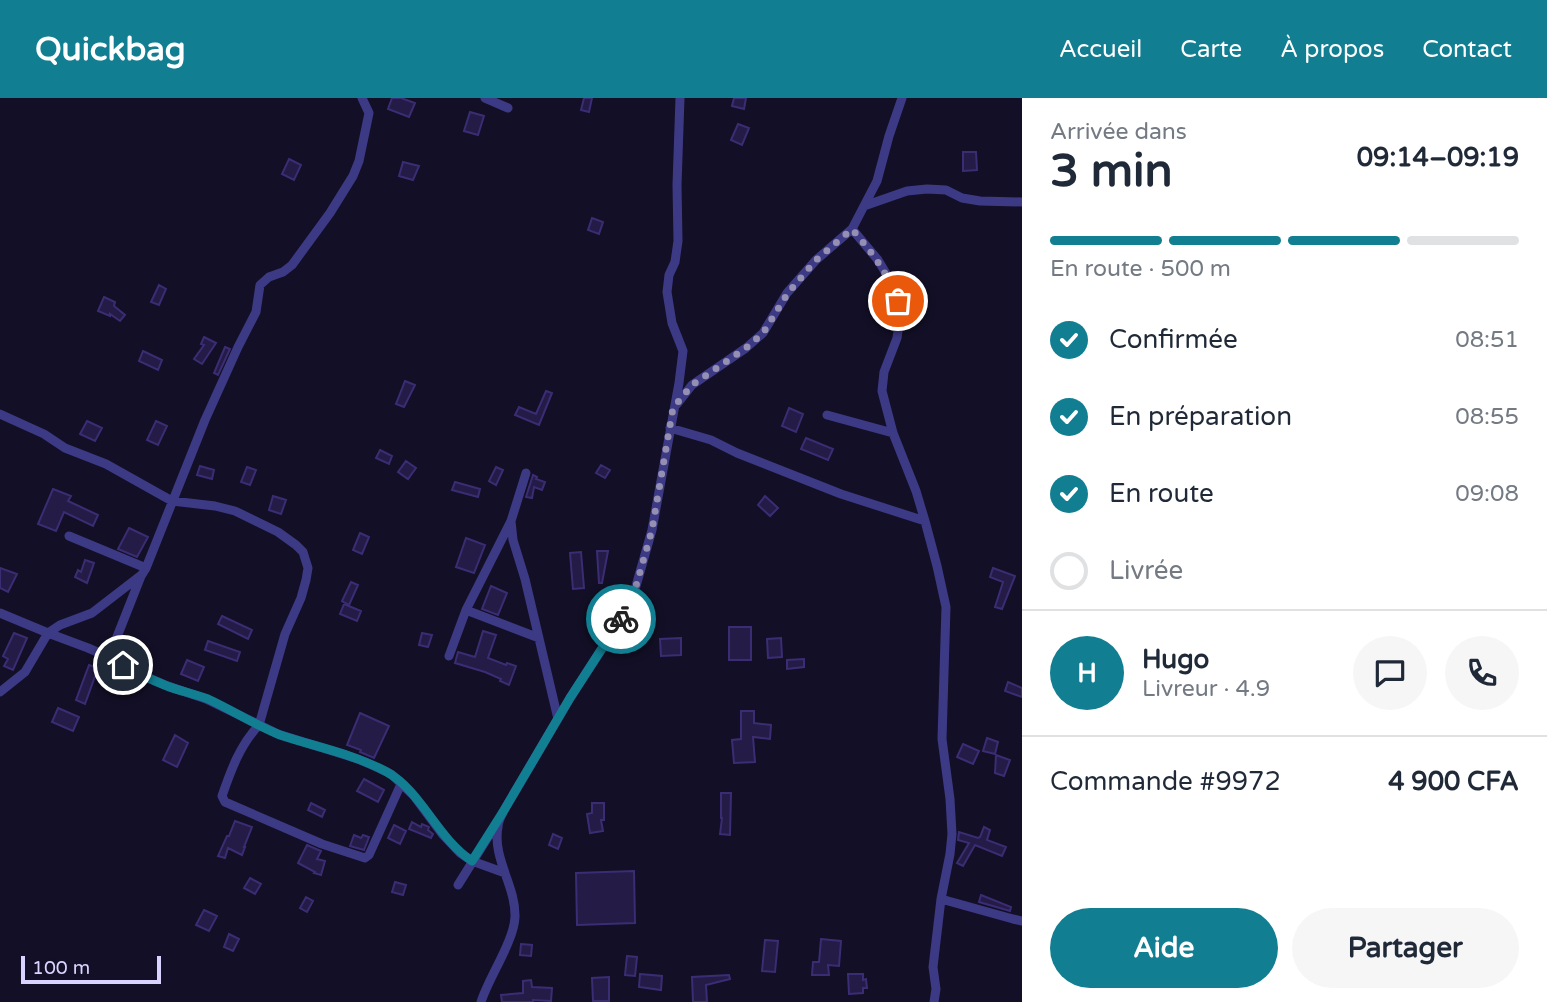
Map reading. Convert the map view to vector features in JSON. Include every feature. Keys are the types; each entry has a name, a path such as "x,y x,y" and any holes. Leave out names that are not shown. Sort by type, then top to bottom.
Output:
{"street":[{"path":"109,657 205,420 256,312 260,285 292,265 353,176 359,162 369,113 362,98"},
{"path":"485,98 508,108"},
{"path":"458,885 627,610 652,530 683,351 672,323 667,292 678,241 680,98"},
{"path":"673,408 692,385 763,333 788,293 816,260 852,229 877,181 888,136 902,98"},
{"path":"864,206 907,191 927,189 946,190 962,198 980,201 1022,202"},
{"path":"852,229 878,260 898,301 900,317 897,338 884,372 882,391 893,433 925,521 946,607 942,739 952,834 933,968 936,989 934,1002"},
{"path":"0,414 44,434 65,448 106,464 172,500 235,511 278,532 303,552 308,568 301,598 285,634 259,725 240,750 228,776 222,796 225,802 322,844 365,858 369,855 401,784"},
{"path":"827,415 893,433"},
{"path":"670,428 711,440 841,494 925,521"},
{"path":"449,656 466,610 512,521 526,473"},
{"path":"512,521 513,540 525,579 558,719"},
{"path":"69,536 143,572"},
{"path":"0,692 25,672 48,633 60,625 92,613 143,572"},
{"path":"466,610 539,638"},
{"path":"0,613 109,657 165,685 206,699 278,734 376,767 391,775 414,796 460,853 472,861 505,873"},
{"path":"481,1002 511,934 514,917 510,887 497,844 498,826 503,812"},
{"path":"941,899 1022,921"}],"building":[{"path":"392,98 415,103 409,117 388,109"},
{"path":"584,98 592,98 589,112 581,110"},
{"path":"734,98 746,98 744,109 732,106"},
{"path":"470,112 484,116 478,135 464,131"},
{"path":"738,124 749,128 742,145 731,140"},
{"path":"963,152 976,152 977,170 963,171"},
{"path":"289,159 301,165 294,180 282,174"},
{"path":"403,162 419,166 413,180 399,176"},
{"path":"592,218 603,222 599,234 588,230"},
{"path":"159,285 166,289 159,305 151,302"},
{"path":"104,297 115,302 114,306 125,315 120,321 110,314 98,311"},
{"path":"204,337 216,343 202,364 194,359 204,345 201,344"},
{"path":"225,347 230,349 218,375 214,373"},
{"path":"143,351 162,360 158,370 139,361"},
{"path":"405,381 415,385 404,407 396,404"},
{"path":"546,391 552,393 539,425 515,415 519,407 536,414"},
{"path":"789,408 803,414 796,432 782,426"},
{"path":"87,421 102,428 95,441 80,434"},
{"path":"156,421 167,426 158,445 147,440"},
{"path":"806,438 833,449 828,460 801,449"},
{"path":"380,450 392,456 389,464 376,458"},
{"path":"406,461 416,468 408,479 398,472"},
{"path":"601,465 610,470 605,478 596,473"},
{"path":"200,466 214,470 212,479 197,475"},
{"path":"247,467 256,470 250,485 241,482"},
{"path":"496,467 503,470 496,485 489,481"},
{"path":"533,475 545,482 542,490 534,487 532,498 526,497"},
{"path":"455,482 480,489 478,497 452,490"},
{"path":"53,489 71,496 68,501 98,515 93,526 64,512 56,531 38,524"},
{"path":"273,496 286,500 281,514 269,510"},
{"path":"765,496 778,508 770,516 758,505"},
{"path":"129,528 148,537 137,557 118,549"},
{"path":"360,533 369,537 362,554 353,550"},
{"path":"466,538 485,545 474,573 456,567"},
{"path":"597,551 608,551 602,583 599,583"},
{"path":"581,552 584,588 573,589 570,553"},
{"path":"85,560 94,563 87,583 75,577 78,570 81,572"},
{"path":"0,568 17,574 8,592 0,588"},
{"path":"993,568 1015,576 1002,609 995,607 1003,582 990,577"},
{"path":"351,582 358,585 349,605 342,601"},
{"path":"491,586 507,593 498,615 482,609"},
{"path":"344,604 361,611 357,621 340,614"},
{"path":"222,616 252,630 248,639 218,624"},
{"path":"729,627 751,627 751,660 729,660"},
{"path":"483,631 496,635 488,658 516,666 509,685 485,672 455,663 458,652 475,657"},
{"path":"14,633 27,638 13,670 4,666 8,659 3,656"},
{"path":"422,633 432,635 428,647 419,645"},
{"path":"681,638 681,655 661,656 660,639"},
{"path":"781,638 782,657 768,658 767,639"},
{"path":"208,641 240,652 237,661 205,650"},
{"path":"804,659 804,667 787,669 787,660"},
{"path":"187,660 204,667 198,681 181,674"},
{"path":"89,665 98,668 85,704 76,700"},
{"path":"1008,682 1022,688 1022,697 1005,691"},
{"path":"58,708 79,717 73,731 52,722"},
{"path":"741,711 754,711 754,723 771,725 770,739 753,737 755,762 734,763 732,740 741,739"},
{"path":"360,713 389,726 374,758 347,745"},
{"path":"175,735 188,743 177,767 163,760"},
{"path":"987,738 998,742 995,754 983,751"},
{"path":"963,744 979,751 973,764 957,757"},
{"path":"996,755 1010,760 1004,776 995,773"},
{"path":"364,779 384,790 378,802 357,791"},
{"path":"721,793 731,793 730,835 720,834"},
{"path":"311,803 325,810 322,817 308,810"},
{"path":"592,803 604,803 604,820 601,820 603,831 590,833 587,814 592,813"},
{"path":"235,821 252,827 242,855 228,848 225,858 218,856 229,836"},
{"path":"412,822 421,827 422,824 429,827 428,830 433,834 431,838 409,829"},
{"path":"394,825 406,831 400,844 388,838"},
{"path":"984,827 990,830 987,840 1006,847 1002,856 975,845 963,866 957,863 969,843 958,840 959,832 978,838"},
{"path":"553,834 562,838 558,849 549,845"},
{"path":"354,835 369,837 364,850 350,846"},
{"path":"307,845 321,851 317,859 325,861 321,875 298,863"},
{"path":"634,871 635,923 577,925 576,873"},
{"path":"250,878 261,884 255,894 244,888"},
{"path":"395,882 406,885 403,895 392,892"},
{"path":"981,895 1011,907 1010,911 979,902"},
{"path":"306,897 313,901 307,912 300,908"},
{"path":"204,910 217,916 209,931 196,925"},
{"path":"229,934 239,939 233,951 224,947"},
{"path":"821,939 841,941 839,966 828,965 829,975 812,975 813,962 819,962"},
{"path":"765,940 778,941 775,972 762,971"},
{"path":"521,944 532,945 531,956 520,955"},
{"path":"627,956 637,957 635,976 625,975"},
{"path":"640,974 662,976 661,990 639,987"},
{"path":"848,974 863,974 867,988 863,988 863,993 849,994"},
{"path":"729,975 730,979 706,985 707,1002 693,1002 692,977"},
{"path":"609,977 609,1001 593,1001 592,978"},
{"path":"531,980 532,987 552,988 551,1001 502,1002 501,995 523,993 523,981"}],"way so far":[{"path":"621,619 636,586 652,530 673,408 692,385 763,333 788,293 816,260 852,229 878,260 898,301"}],"route":[{"path":"123,665 165,685 233,711 278,734 358,759 391,775 414,796 443,835 472,861 621,619"}]}
